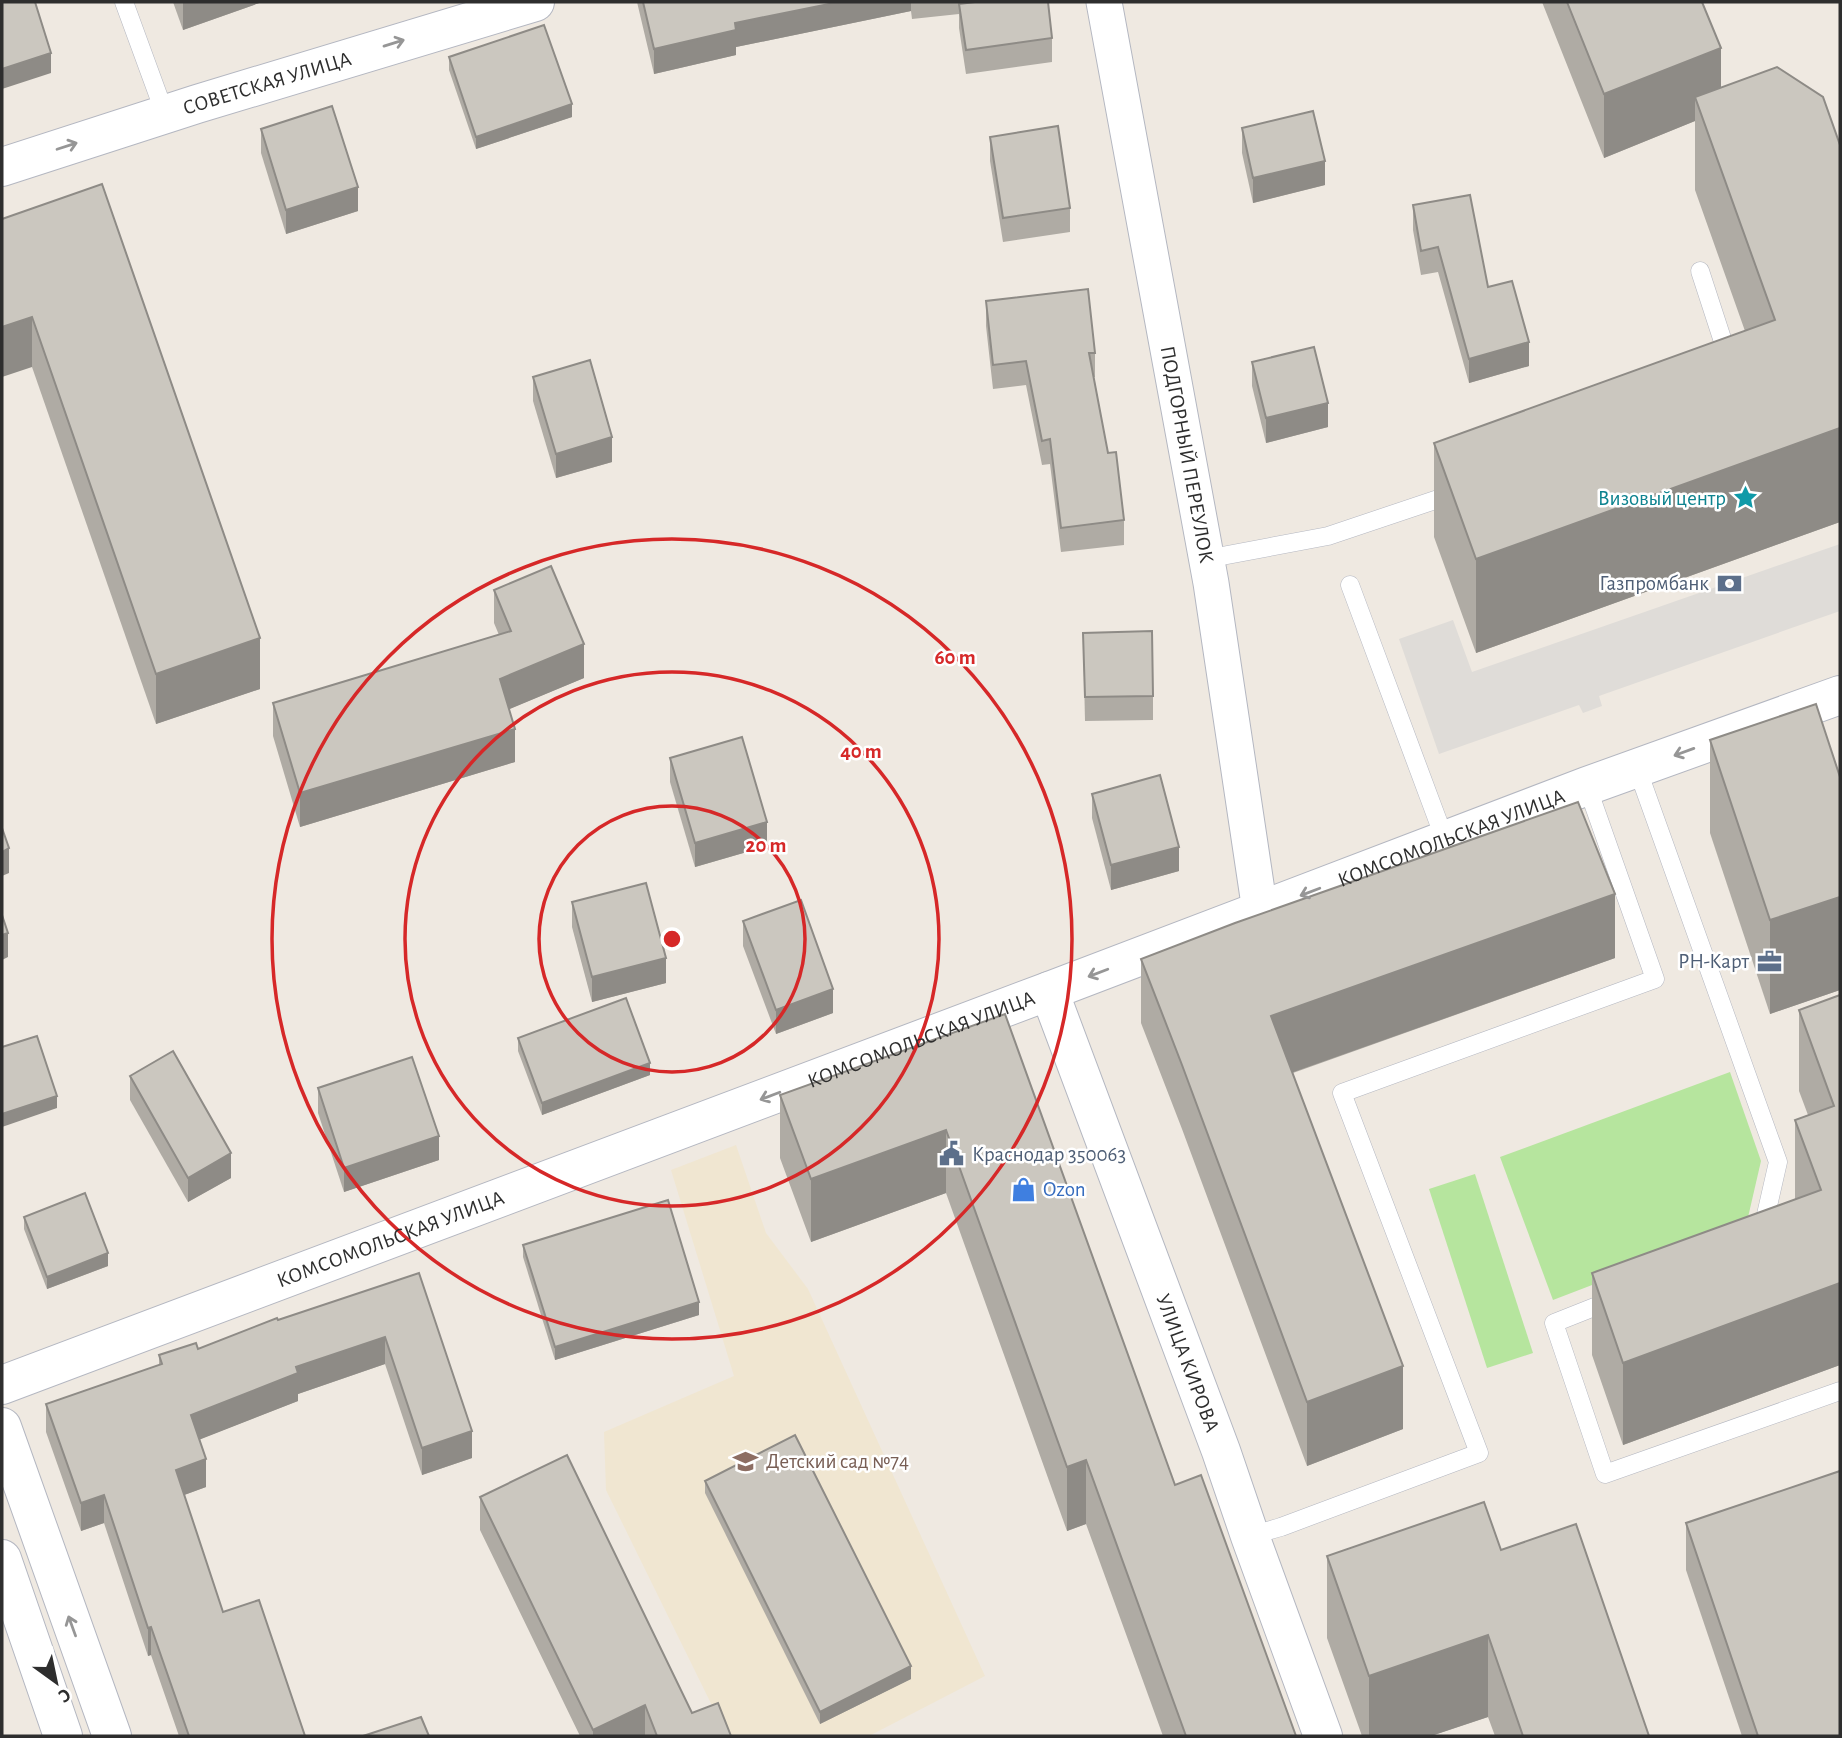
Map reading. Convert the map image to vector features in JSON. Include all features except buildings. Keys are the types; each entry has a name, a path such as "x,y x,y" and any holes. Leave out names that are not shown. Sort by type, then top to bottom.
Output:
{"street":[{"name":"СОВЕТСКАЯ УЛИЦА","path":"2,167 165,114 535,2"},
{"name":"ПОДГОРНЫЙ ПЕРЕУЛОК","path":"1104,2 1206,559 1260,911"},
{"name":"КОМСОМОЛЬСКАЯ УЛИЦА","path":"2,1385 1587,786 1840,695"},
{"name":"УЛИЦА КИРОВА","path":"1049,991 1221,1451 1323,1736"},
{"path":"2,1427 112,1736"},
{"path":"2,1559 64,1736"}],"lane":[{"path":"124,2 165,114"},
{"path":"1700,271 1733,371"},
{"path":"1206,559 1328,536 1476,486"},
{"path":"1350,585 1445,840"},
{"path":"1637,768 1777,1162 1761,1240 1748,1245"},
{"path":"1250,1536 1479,1453 1342,1093 1655,979 1587,786"},
{"path":"1632,1292 1554,1323 1605,1474 1840,1391"}],"shaded area":[{"path":"1840,544 1840,611 1599,696 1602,706 1583,713 1579,705 1439,754 1399,639 1453,620 1472,672"},
{"name":"Детский сад №74","path":"736,1145 766,1233 808,1289 985,1676 869,1736 727,1736 606,1490 604,1432 734,1376 671,1170"}],"green space":[{"path":"1730,1072 1761,1161 1746,1226 1553,1300 1500,1157"},
{"path":"1475,1174 1533,1353 1487,1368 1429,1189"}],"place":[{"name":"Визовый центр","path":"1746,498"},
{"name":"Газпромбанк","path":"1729,583"},
{"name":"РН-Карт","path":"1769,961"},
{"name":"Краснодар 350063","path":"952,1154"},
{"name":"Ozon","path":"1023,1189"},
{"name":"Детский сад №74","path":"746,1461"}]}
